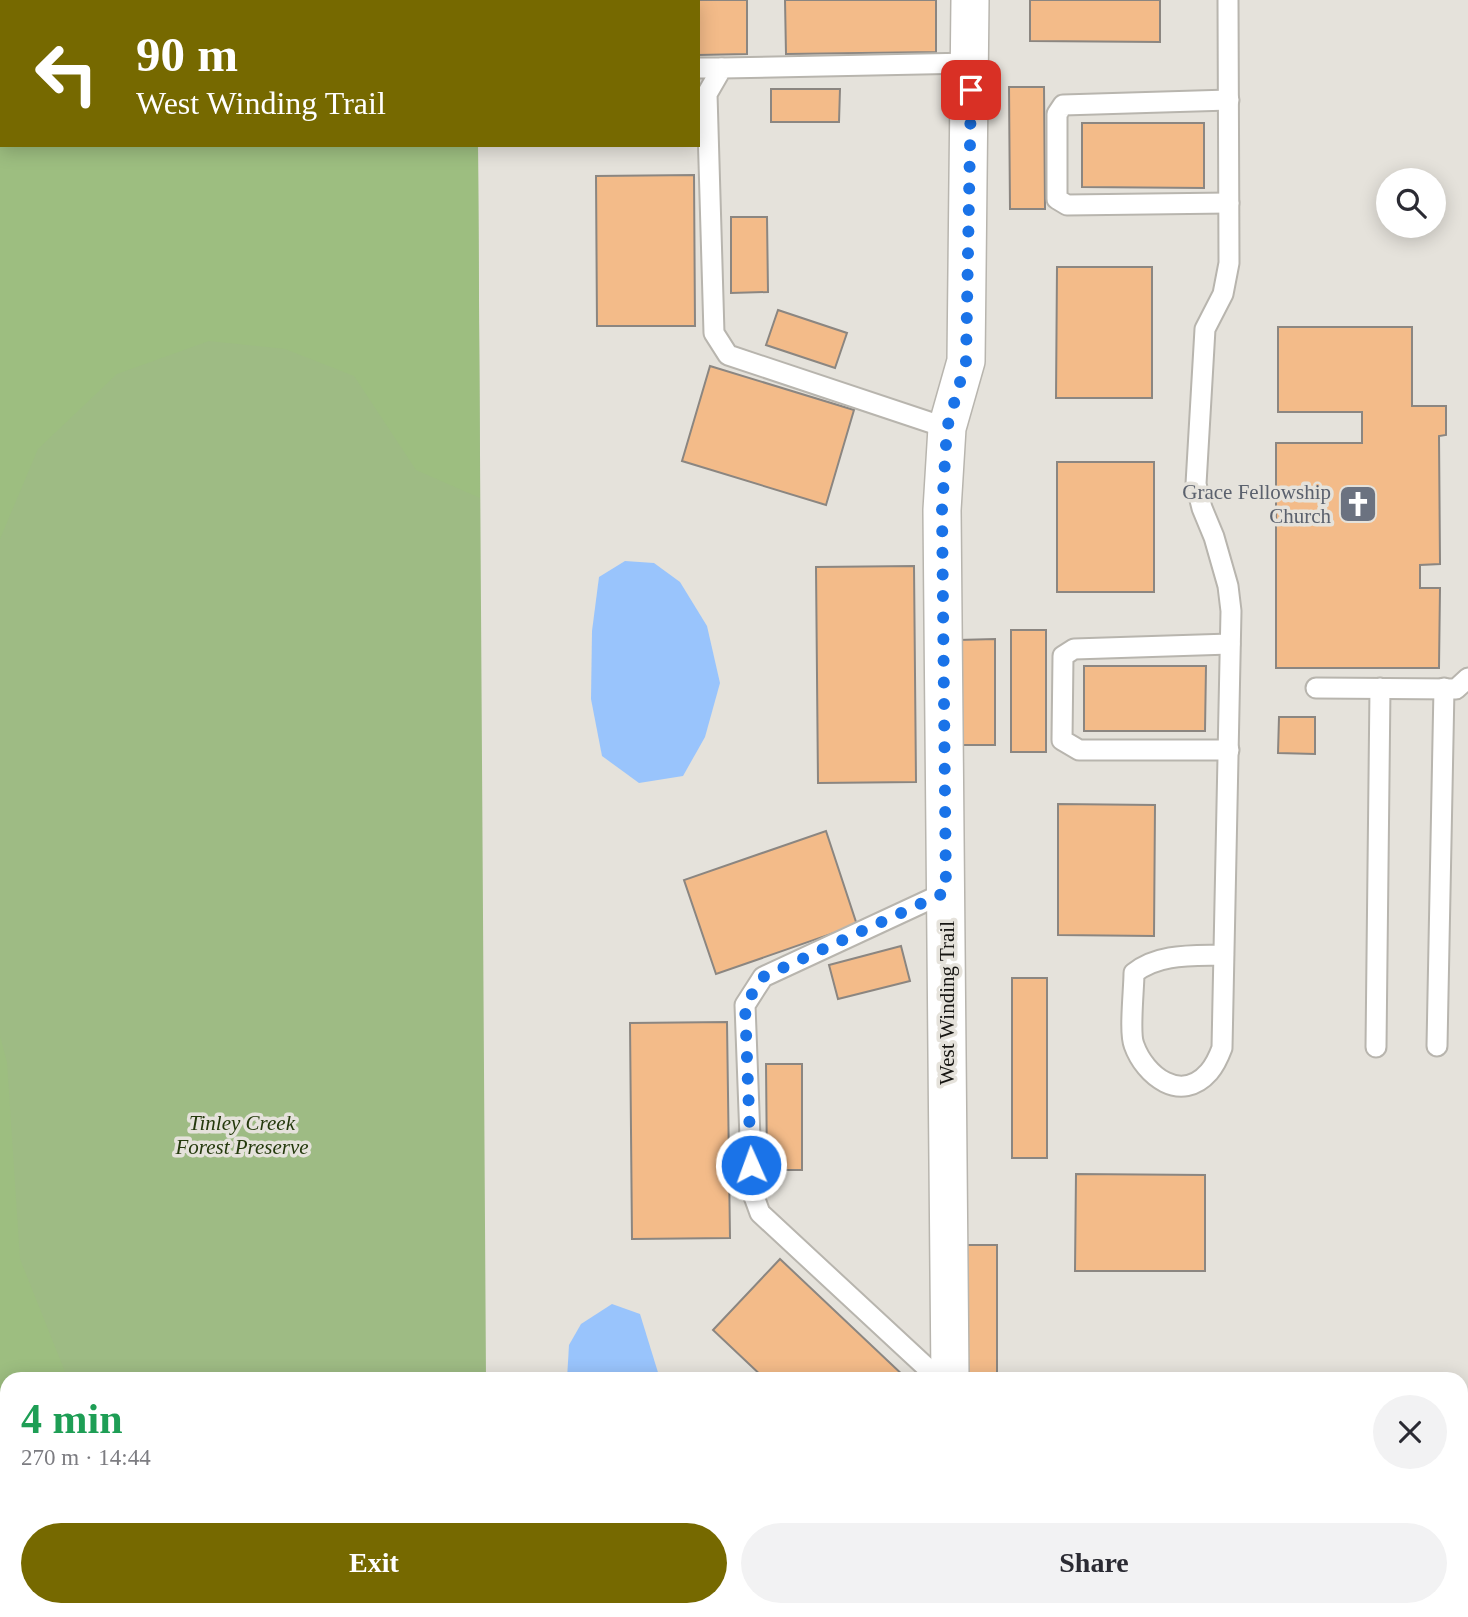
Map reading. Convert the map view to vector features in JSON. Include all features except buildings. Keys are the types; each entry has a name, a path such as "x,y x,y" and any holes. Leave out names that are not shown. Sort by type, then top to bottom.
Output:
{"street":[{"name":"West Winding Trail","path":"950,1372 942,510 947,428 966,361 971,0"}],"lane":[{"path":"1224,955 1167,957 1145,964 1134,973 1132,1042 1143,1065 1157,1078 1171,1085 1191,1084 1208,1073 1222,1048 1224,955 1230,644 1231,611 1228,586 1196,484 1205,329 1223,294 1229,263 1228,0"},
{"path":"700,68 971,63"},
{"path":"722,68 707,94 715,333 728,355 947,428"},
{"path":"1229,100 1063,105 1057,114 1057,199 1067,205 1229,203"},
{"path":"1228,750 1079,750 1062,740 1063,656 1074,649 1230,644"},
{"path":"1316,688 1456,689 1468,678"},
{"path":"1376,1047 1380,688"},
{"path":"1437,1046 1444,688"},
{"path":"931,1372 760,1213 752,1191 745,1005 763,977 946,892"}],"green space":[{"name":"Tinley Creek Forest Preserve","path":"0,147 478,147 486,1372 0,1372"},
{"path":"0,147 478,147 480,498 416,470 354,376 285,349 209,341 117,374 38,449 0,539"},
{"path":"0,1036 7,1062 20,1259 65,1372 0,1372"}],"water":[{"path":"625,561 654,563 680,582 707,626 720,683 705,737 683,776 639,783 602,756 591,699 592,631 599,577"},
{"path":"612,1304 640,1314 658,1372 567,1372 569,1345 581,1324"}],"place":[{"name":"Grace Fellowship Church","path":"1358,504"}],"route":[{"path":"751,1165 745,1005 763,977 946,892 942,510 947,428 966,361 971,90"}]}
